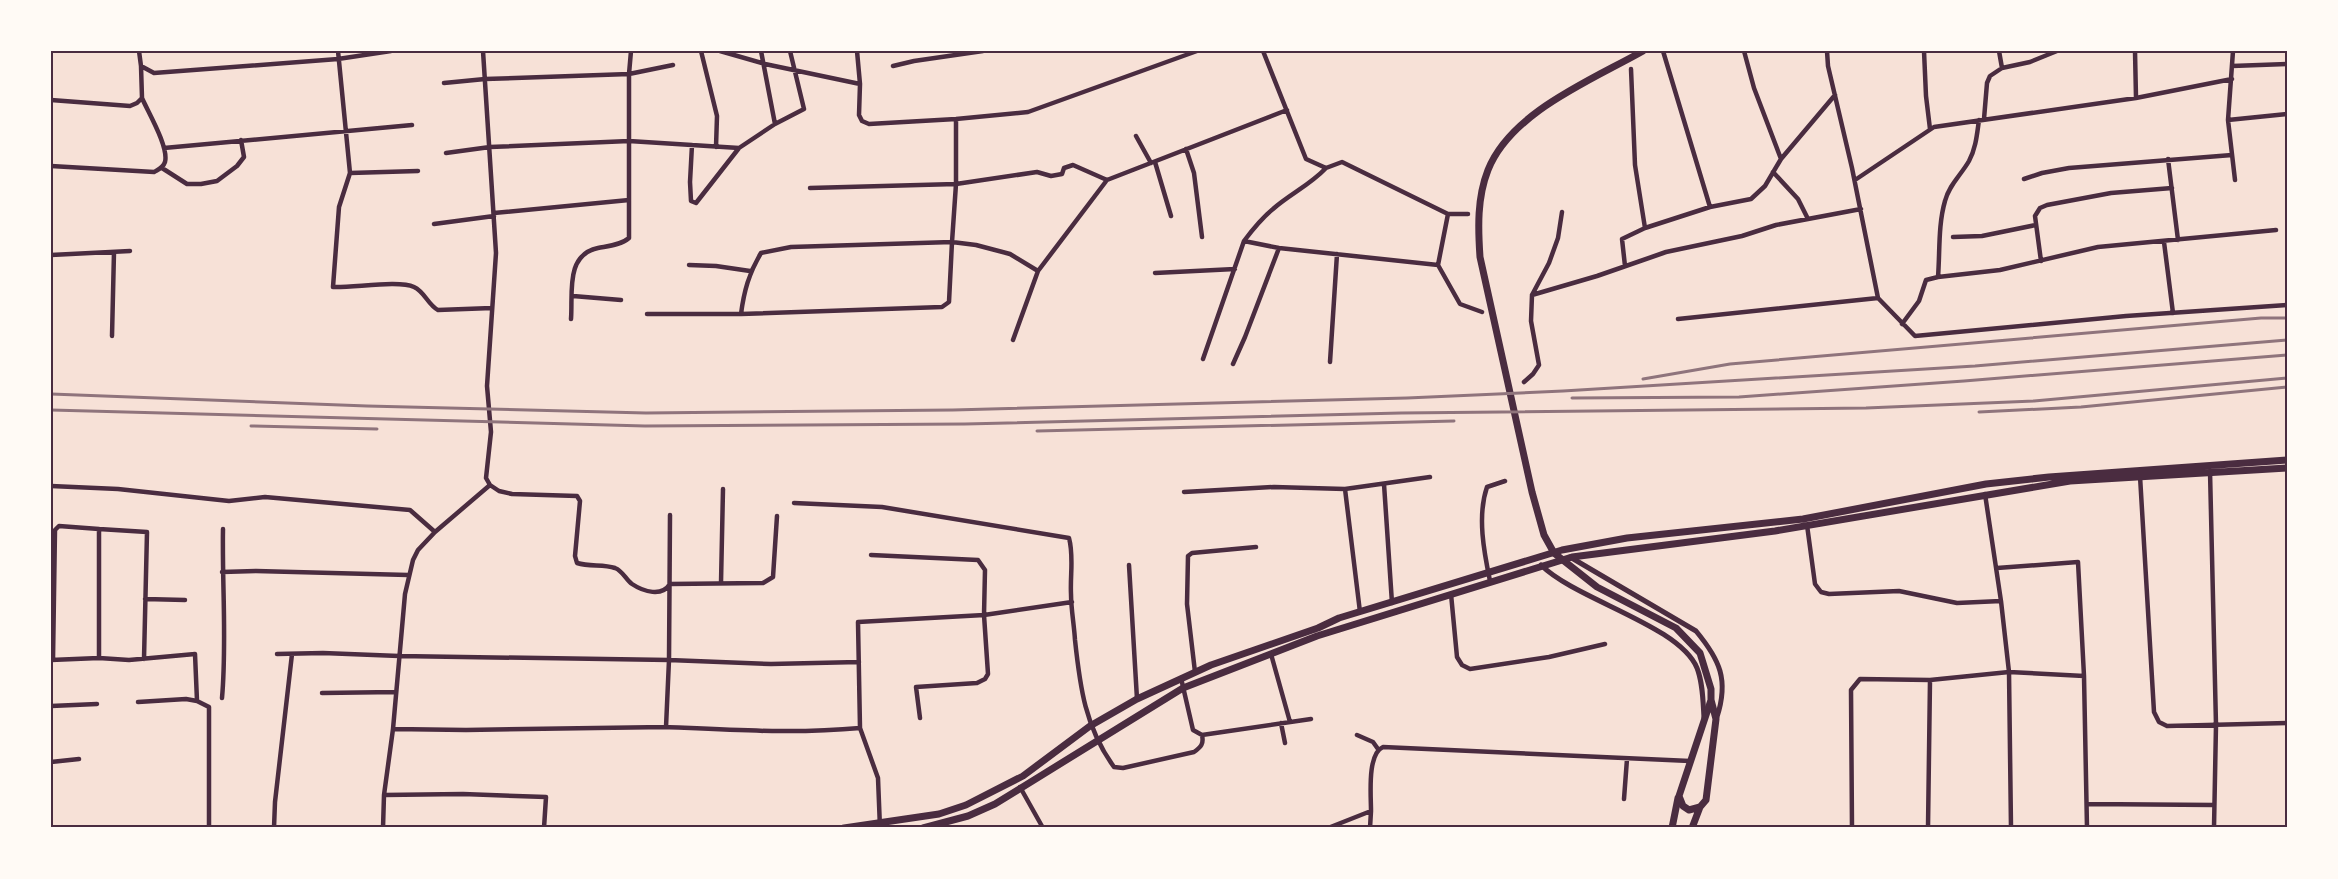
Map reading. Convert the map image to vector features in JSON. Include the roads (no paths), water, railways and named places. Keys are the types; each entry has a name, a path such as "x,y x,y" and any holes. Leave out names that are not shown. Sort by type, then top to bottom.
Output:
{"main road":[{"path":"1643,51 1544,106 1500,148 1488,170 1481,197 1478,228 1480,257 1532,492 1544,535 1554,554 1597,587 1676,628 1700,653 1711,689 1716,719 1706,800 1700,807 1692,828"},
{"path":"844,828 880,825 966,805 1023,776 1090,726 1181,677 1360,612 1489,577 1570,557 1807,525 2070,481 2287,460"},
{"path":"923,828 968,816 995,804 1183,688 1317,636 1451,594 1489,577 1562,550 1627,538 1803,519 1986,484 2049,477 2210,469 2287,468"},
{"path":"1672,828 1679,796 1711,699"},
{"path":"1679,796 1683,806 1689,810 1700,807"}],"street":[{"path":"51,166 154,172 162,168 165,160 164,148 142,98 139,51"},
{"path":"338,51 350,173 339,207 333,287 407,285 421,292 431,307 438,310 492,308"},
{"path":"141,66 154,73 338,59 391,51"},
{"path":"483,51 496,253 487,386 491,432 486,478 490,486 512,494 577,496 580,501 575,556 578,563 589,567 614,568 633,585 649,591 663,591 670,584 763,583 773,577 777,516"},
{"path":"571,319 574,271 581,256 629,238 628,74 631,51"},
{"path":"701,51 717,116 716,147"},
{"path":"720,51 765,64 860,84"},
{"path":"762,51 775,124"},
{"path":"692,146 691,201 696,203 739,148 775,124 804,109 790,51"},
{"path":"857,51 860,84 859,115 861,121 869,123 956,119 1028,112 1197,51"},
{"path":"893,66 983,51"},
{"path":"1263,51 1306,159 1326,168"},
{"path":"1663,51 1710,207"},
{"path":"1744,51 1754,88 1781,159"},
{"path":"1827,51 1878,298 1916,336 2287,305"},
{"path":"1924,51 1930,129"},
{"path":"2000,51 2002,68"},
{"path":"2135,51 2136,98"},
{"path":"2233,51 2228,120 2235,180"},
{"path":"1938,277 1942,213 1945,201 1950,188 1976,145 1990,76 2002,68 2030,62 2054,52"},
{"path":"2232,66 2287,64"},
{"path":"444,83 485,79 628,74 673,65"},
{"path":"1631,69 1635,165 1645,228"},
{"path":"1855,180 1934,126 2136,98 2232,79"},
{"path":"1625,266 1622,239 1645,228 1710,207 1751,199 1765,186 1781,159 1835,95"},
{"path":"51,100 130,106 142,98"},
{"path":"1013,340 1038,271 1107,180 1287,110"},
{"path":"2228,120 2287,114"},
{"path":"647,314 741,314 947,306 956,184 956,119"},
{"path":"164,148 412,125"},
{"path":"1136,136 1153,162 1171,216"},
{"path":"162,168 187,184 217,181 237,166 243,157 241,140"},
{"path":"446,153 489,147 629,141 739,148"},
{"path":"1186,149 1194,173 1202,237"},
{"path":"2024,180 2042,173 2069,168 2232,154"},
{"path":"2168,159 2178,240"},
{"path":"1203,359 1244,241 1255,226 1274,208 1316,178 1326,168 1342,162 1448,214 1468,214"},
{"path":"810,188 956,184 1037,172 1051,176 1062,174 1064,168 1072,165 1107,180"},
{"path":"350,173 418,171"},
{"path":"1773,172 1798,199 1808,219"},
{"path":"2041,261 2035,216 2047,205 2111,193 2172,188"},
{"path":"434,224 629,200"},
{"path":"1532,295 1666,252 1861,208"},
{"path":"1524,381 1539,365 1531,321 1532,295 1549,263 1558,238 1562,212"},
{"path":"1448,214 1438,265 1460,304 1482,312"},
{"path":"1953,237 1982,236 2036,225"},
{"path":"1902,324 1919,301 1926,280 2000,270 2098,247 2276,230"},
{"path":"1244,241 1279,248 1438,265"},
{"path":"741,314 750,271 761,253 791,247 952,242 976,245 1010,254 1038,271"},
{"path":"2164,242 2173,313"},
{"path":"1233,364 1279,248"},
{"path":"51,255 130,251"},
{"path":"112,336 114,252"},
{"path":"1330,362 1337,254"},
{"path":"688,265 750,271"},
{"path":"1155,273 1234,269"},
{"path":"573,296 621,300"},
{"path":"1678,319 1878,298"},
{"path":"2210,469 2216,725 2214,828"},
{"path":"2140,476 2154,712 2159,722 2167,726 2287,723"},
{"path":"1184,492 1274,487 1345,489 1430,477"},
{"path":"1489,577 1482,511 1484,498 1487,487 1505,481"},
{"path":"1384,484 1392,603"},
{"path":"51,486 118,489 229,501 265,497 410,510 435,532"},
{"path":"383,828 384,795 393,729 408,574 418,550 435,532 490,486"},
{"path":"721,583 723,489"},
{"path":"1345,489 1360,612"},
{"path":"1985,494 1997,568 2009,672 2011,828"},
{"path":"794,503 882,507 996,527 1062,535 1069,538 1072,546 1072,602 1080,686 1090,726 1114,767 1123,768 1194,752 1201,747 1202,735"},
{"path":"666,727 670,515"},
{"path":"1807,525 1815,584 1821,592 1829,594 1899,591 1957,603 2001,601"},
{"path":"144,659 147,532 59,526 56,530 52,660 144,659 195,654 197,701"},
{"path":"99,529 99,658"},
{"path":"222,698 225,596 222,572 223,529"},
{"path":"1195,672 1187,604 1188,556 1192,553 1256,547"},
{"path":"871,555 978,560 985,570 984,615 988,674 985,679 977,683 916,687 920,718"},
{"path":"1570,557 1696,631 1711,649 1720,668 1723,694 1716,719"},
{"path":"1997,568 2078,562 2088,828"},
{"path":"1128,565 1137,699"},
{"path":"1541,565 1563,581 1668,637 1690,657 1697,669 1702,688 1704,718"},
{"path":"222,572 408,574"},
{"path":"1451,594 1457,657 1462,665 1470,669 1549,657 1605,644"},
{"path":"146,599 185,600"},
{"path":"880,825 878,778 860,728 858,622 984,615 1072,602"},
{"path":"277,654 669,660 771,664 859,662"},
{"path":"274,828 292,654"},
{"path":"1270,654 1290,722"},
{"path":"1852,828 1851,690 1860,679 1930,680 2009,672 2084,676"},
{"path":"1181,677 1193,730 1202,735 1311,719"},
{"path":"1929,828 1930,680"},
{"path":"322,693 396,692"},
{"path":"138,702 186,699 197,701 208,707 209,828"},
{"path":"51,706 97,704"},
{"path":"1281,723 1284,743"},
{"path":"393,729 666,727 764,732 823,732 860,728"},
{"path":"1358,735 1372,742 1378,749"},
{"path":"1370,828 1373,759 1378,749 1383,747 1690,761"},
{"path":"51,762 79,759"},
{"path":"1624,799 1627,759"},
{"path":"1020,787 1043,828"},
{"path":"384,795 463,794 546,797 544,828"},
{"path":"2087,804 2214,805"},
{"path":"1328,828 1371,811"}],"railway":[{"path":"1643,379 1730,364 2261,318 2287,318"},
{"path":"51,394 367,406 646,413 953,410 1407,398 1563,391 1975,366 2287,340"},
{"path":"1572,398 1739,397 2287,355"},
{"path":"51,410 645,426 965,424 1401,413 1866,408 2034,401 2287,378"},
{"path":"1979,412 2081,407 2287,387"},
{"path":"1037,431 1454,421"},
{"path":"251,426 377,429"}]}
